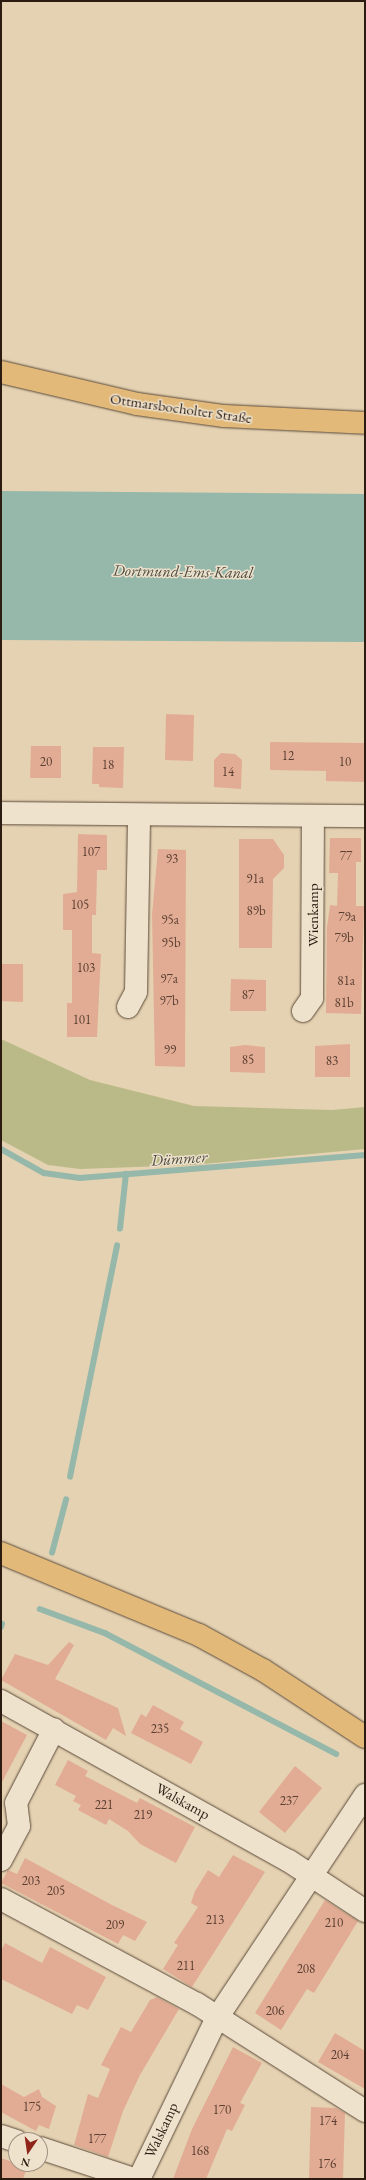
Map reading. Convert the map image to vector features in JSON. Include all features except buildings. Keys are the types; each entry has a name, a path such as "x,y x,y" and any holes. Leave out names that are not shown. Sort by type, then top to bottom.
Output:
{"main road":[{"name":"Ottmarsbocholter Straße","path":"1,372 54,387 158,407 224,416 365,423"},
{"path":"1,1553 199,1635 263,1670 365,1737"}],"street":[{"path":"1,813 365,816"},
{"path":"128,1007 136,992 139,815"},
{"name":"Wienkamp","path":"304,1011 312,998 313,816"},
{"name":"Walskamp","path":"1,1701 54,1729 289,1861 309,1877 365,1911"},
{"path":"1,1860 19,1826 16,1803 54,1729"},
{"name":"Walskamp","path":"138,2179 173,2102 218,2018 309,1877 365,1795"},
{"path":"1,1899 218,2018 365,2111"},
{"path":"48,2151 134,2179"}],"green space":[{"path":"1,1039 90,1080 194,1106 332,1110 365,1107 365,1149 192,1165 80,1169 48,1165 1,1140"}],"water":[{"name":"Dortmund-Ems-Kanal","path":"1,491 365,494 365,642 1,640"}],"waterway":[{"name":"Dümmer","path":"1,1149 44,1173 80,1178 365,1155"},
{"path":"120,1229 126,1174"},
{"path":"70,1477 117,1246"},
{"path":"52,1553 66,1500"},
{"path":"40,1609 105,1633 336,1754"}]}
